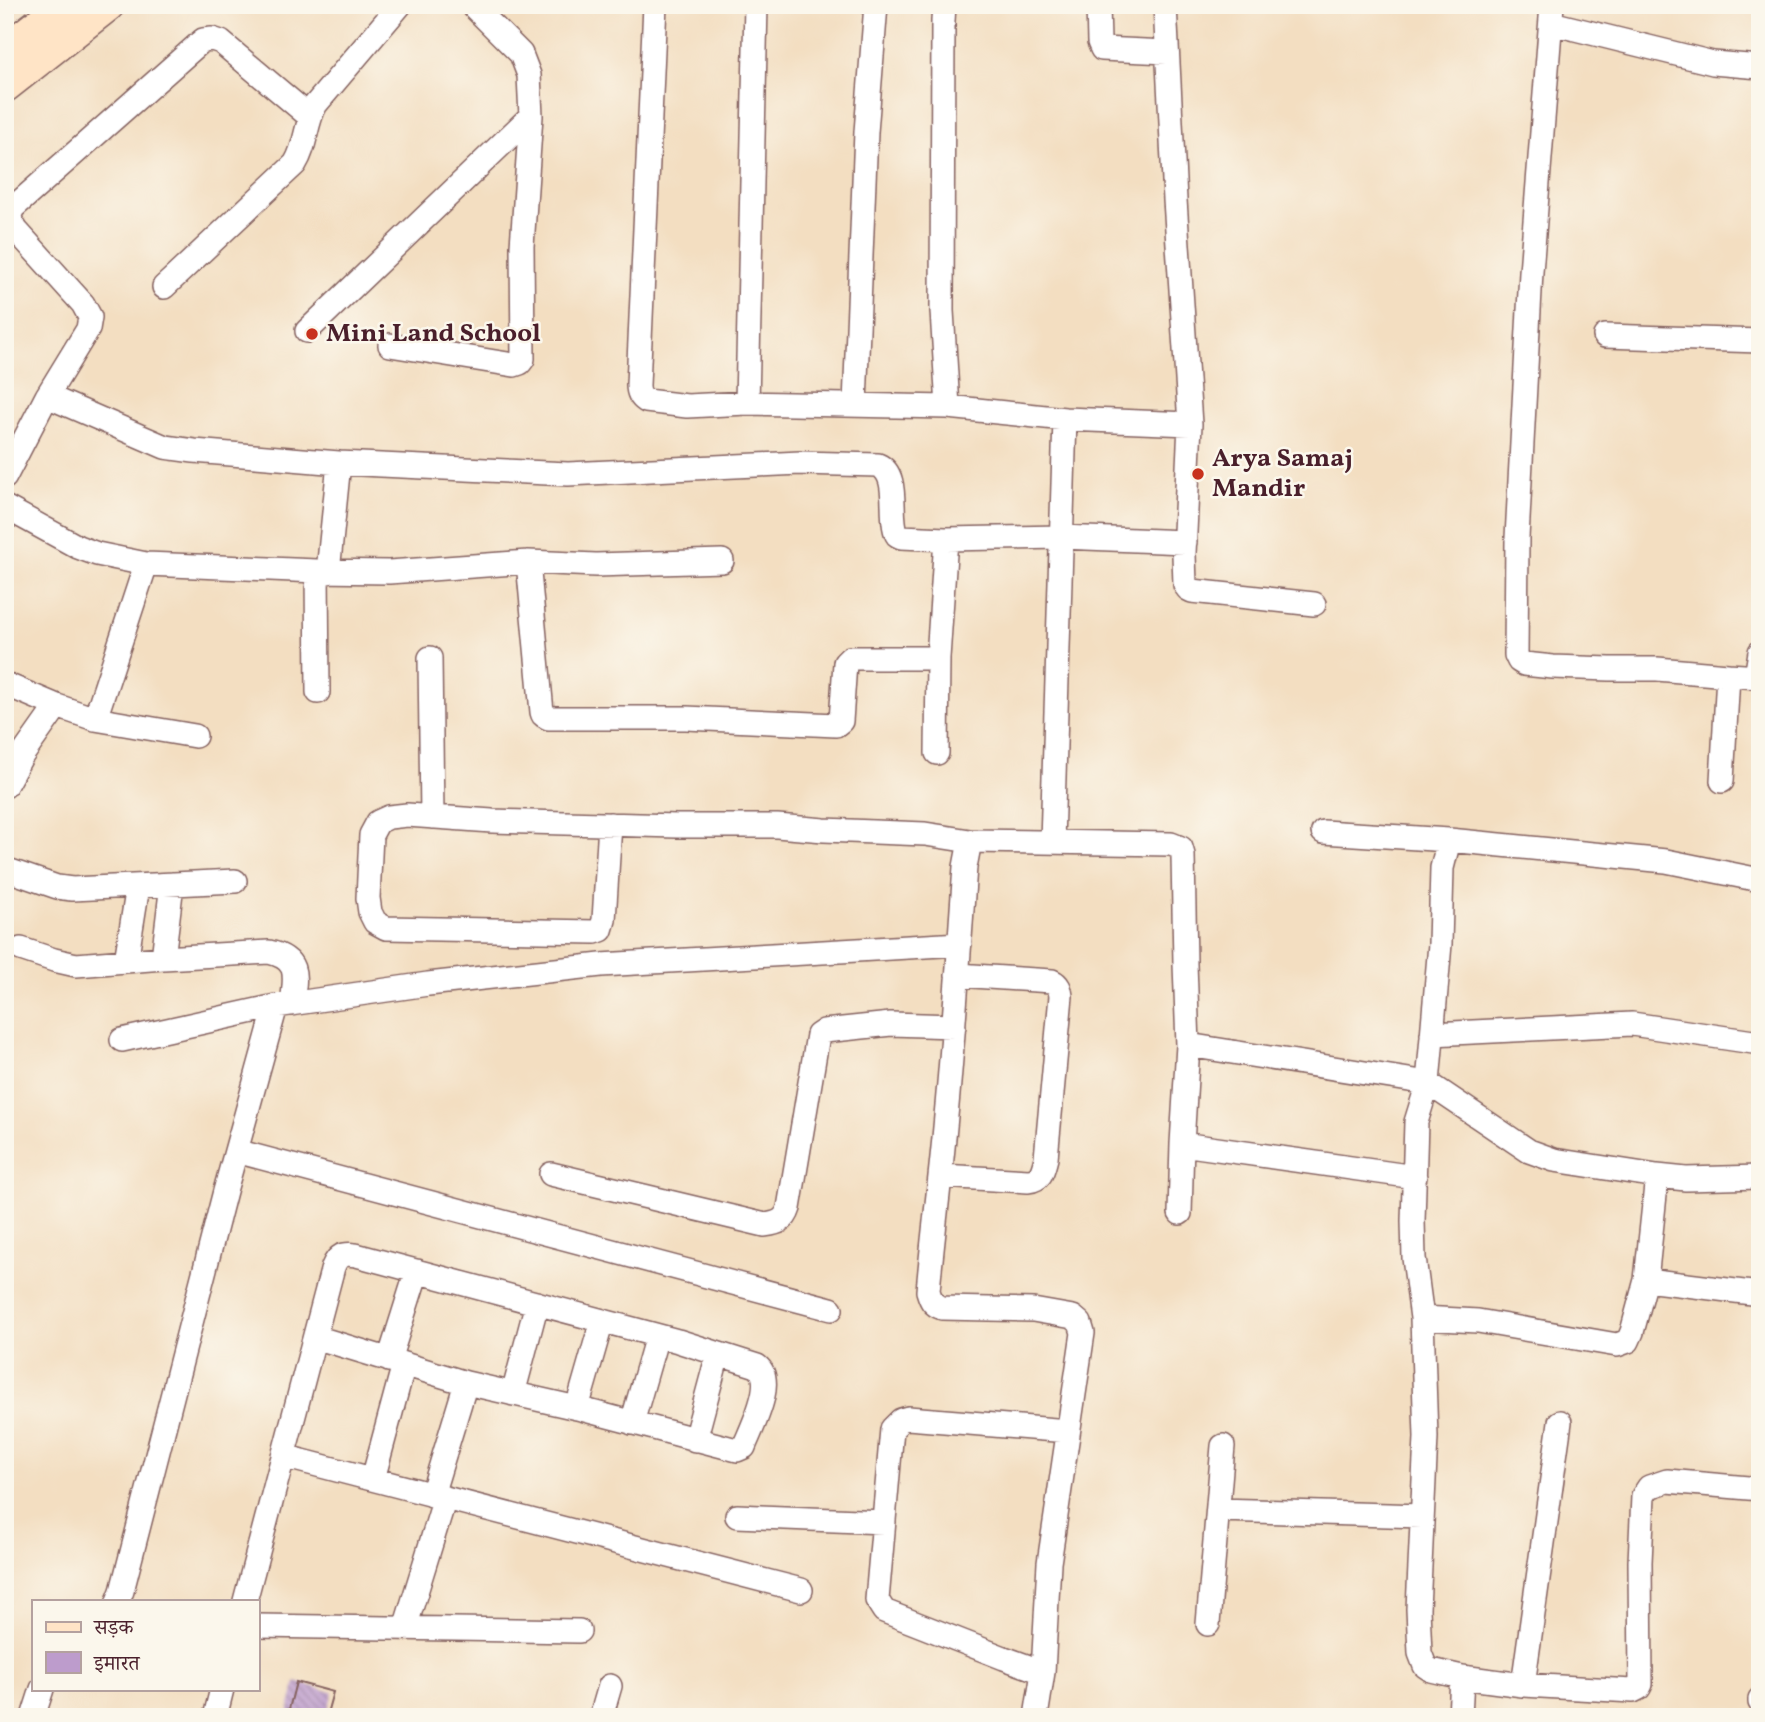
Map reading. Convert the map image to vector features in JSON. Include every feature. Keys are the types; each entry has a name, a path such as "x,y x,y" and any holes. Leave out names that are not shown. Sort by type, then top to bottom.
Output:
{"main road":[{"path":"5,86 108,5"},
{"path":"5,50 48,10"}],"street":[{"path":"164,287 295,163 301,153 309,116 316,104 400,5"},
{"path":"390,345 514,365 523,359 522,246 531,116 529,75 521,54 472,5"},
{"path":"656,5 639,393 646,401 687,406 747,403 948,407 1065,419 1190,424"},
{"path":"747,403 756,5"},
{"path":"855,404 866,146 876,5"},
{"path":"944,5 942,311 948,407"},
{"path":"1098,5 1099,42 1102,49 1167,52"},
{"path":"1165,5 1190,424 1184,582 1190,590 1314,604"},
{"path":"1760,67 1713,63 1551,14 1531,272 1517,538 1515,637 1519,661 1553,667 1657,669 1758,677 1760,652"},
{"path":"5,477 47,396 88,329 90,317 73,292 10,221 10,213 14,207 203,40 212,38 221,42 309,116"},
{"path":"307,331 531,116"},
{"path":"1605,336 1760,341"},
{"path":"47,396 165,447 194,451 339,463 568,474 800,463 878,466 885,469 891,479 894,526 897,535 904,538 1060,537 1185,542"},
{"path":"1052,842 1065,419"},
{"path":"318,692 322,571 339,463"},
{"path":"8,514 97,554 146,564 390,572 528,562 596,565 722,561"},
{"path":"937,753 938,658 946,538"},
{"path":"528,562 542,712 548,718 685,718 836,724 841,721 847,659 938,658"},
{"path":"95,719 146,564"},
{"path":"430,657 432,817"},
{"path":"1722,781 1728,675"},
{"path":"5,684 95,719 195,736"},
{"path":"5,786 21,757 57,706"},
{"path":"610,824 604,920 601,930 534,932 386,928 375,922 370,912 368,898 371,835 378,822 389,817 407,815 492,821 778,826 925,834 970,841 1171,844 1181,848 1184,855 1188,1045 1180,1213"},
{"path":"1323,832 1449,840 1666,860 1760,880"},
{"path":"1449,840 1442,868 1440,944 1428,1083 1416,1122 1413,1221 1414,1258 1422,1318 1426,1437 1418,1609 1420,1653 1425,1666 1431,1670 1462,1677 1524,1685 1633,1691 1639,1688 1640,1562 1643,1496 1646,1491 1667,1481 1760,1489"},
{"path":"970,841 965,867 941,1176 928,1291 931,1301 942,1308 1033,1310 1073,1317 1080,1323 1083,1332 1049,1563 1043,1672 1035,1717"},
{"path":"5,869 57,887 84,889 234,881"},
{"path":"163,958 172,884"},
{"path":"126,961 138,886"},
{"path":"122,1040 284,1005 428,984 601,965 960,944"},
{"path":"21,949 76,965 269,952 289,959 295,978 236,1151 118,1600"},
{"path":"941,1176 1034,1181 1042,1174 1046,1158 1061,996 1060,988 1052,981 957,975"},
{"path":"551,1174 765,1225 779,1223 789,1208 818,1035 824,1031 891,1024 954,1026"},
{"path":"1432,1034 1632,1024 1760,1043"},
{"path":"1188,1045 1428,1083 1529,1151 1554,1160 1686,1179 1760,1177"},
{"path":"1182,1144 1415,1177"},
{"path":"236,1151 831,1309"},
{"path":"1422,1318 1478,1321 1617,1345 1628,1342 1646,1280 1657,1176"},
{"path":"245,1600 333,1268 337,1258 344,1254 537,1303 718,1354 757,1366 765,1379 760,1405 744,1447 737,1450 577,1408 466,1383 315,1337"},
{"path":"373,1479 416,1271"},
{"path":"1646,1280 1760,1294"},
{"path":"513,1394 537,1303"},
{"path":"577,1408 602,1321"},
{"path":"632,1423 657,1336"},
{"path":"695,1440 718,1354"},
{"path":"405,1629 466,1383"},
{"path":"1043,1672 884,1611 877,1600 892,1429 901,1420 908,1418 1068,1431"},
{"path":"1524,1685 1560,1422"},
{"path":"1208,1624 1223,1446"},
{"path":"283,1456 801,1590"},
{"path":"1218,1510 1422,1516"},
{"path":"737,1516 884,1522"},
{"path":"259,1626 579,1631"},
{"path":"1460,1717 1462,1677"},
{"path":"601,1717 610,1686"},
{"path":"33,1717 42,1690"},
{"path":"215,1717 222,1690"}],"building":[{"path":"296,1682 333,1692 326,1717 287,1717"}],"place":[{"name":"Mini Land School","path":"312,334"},
{"name":"Arya Samaj Mandir","path":"1198,474"}]}
